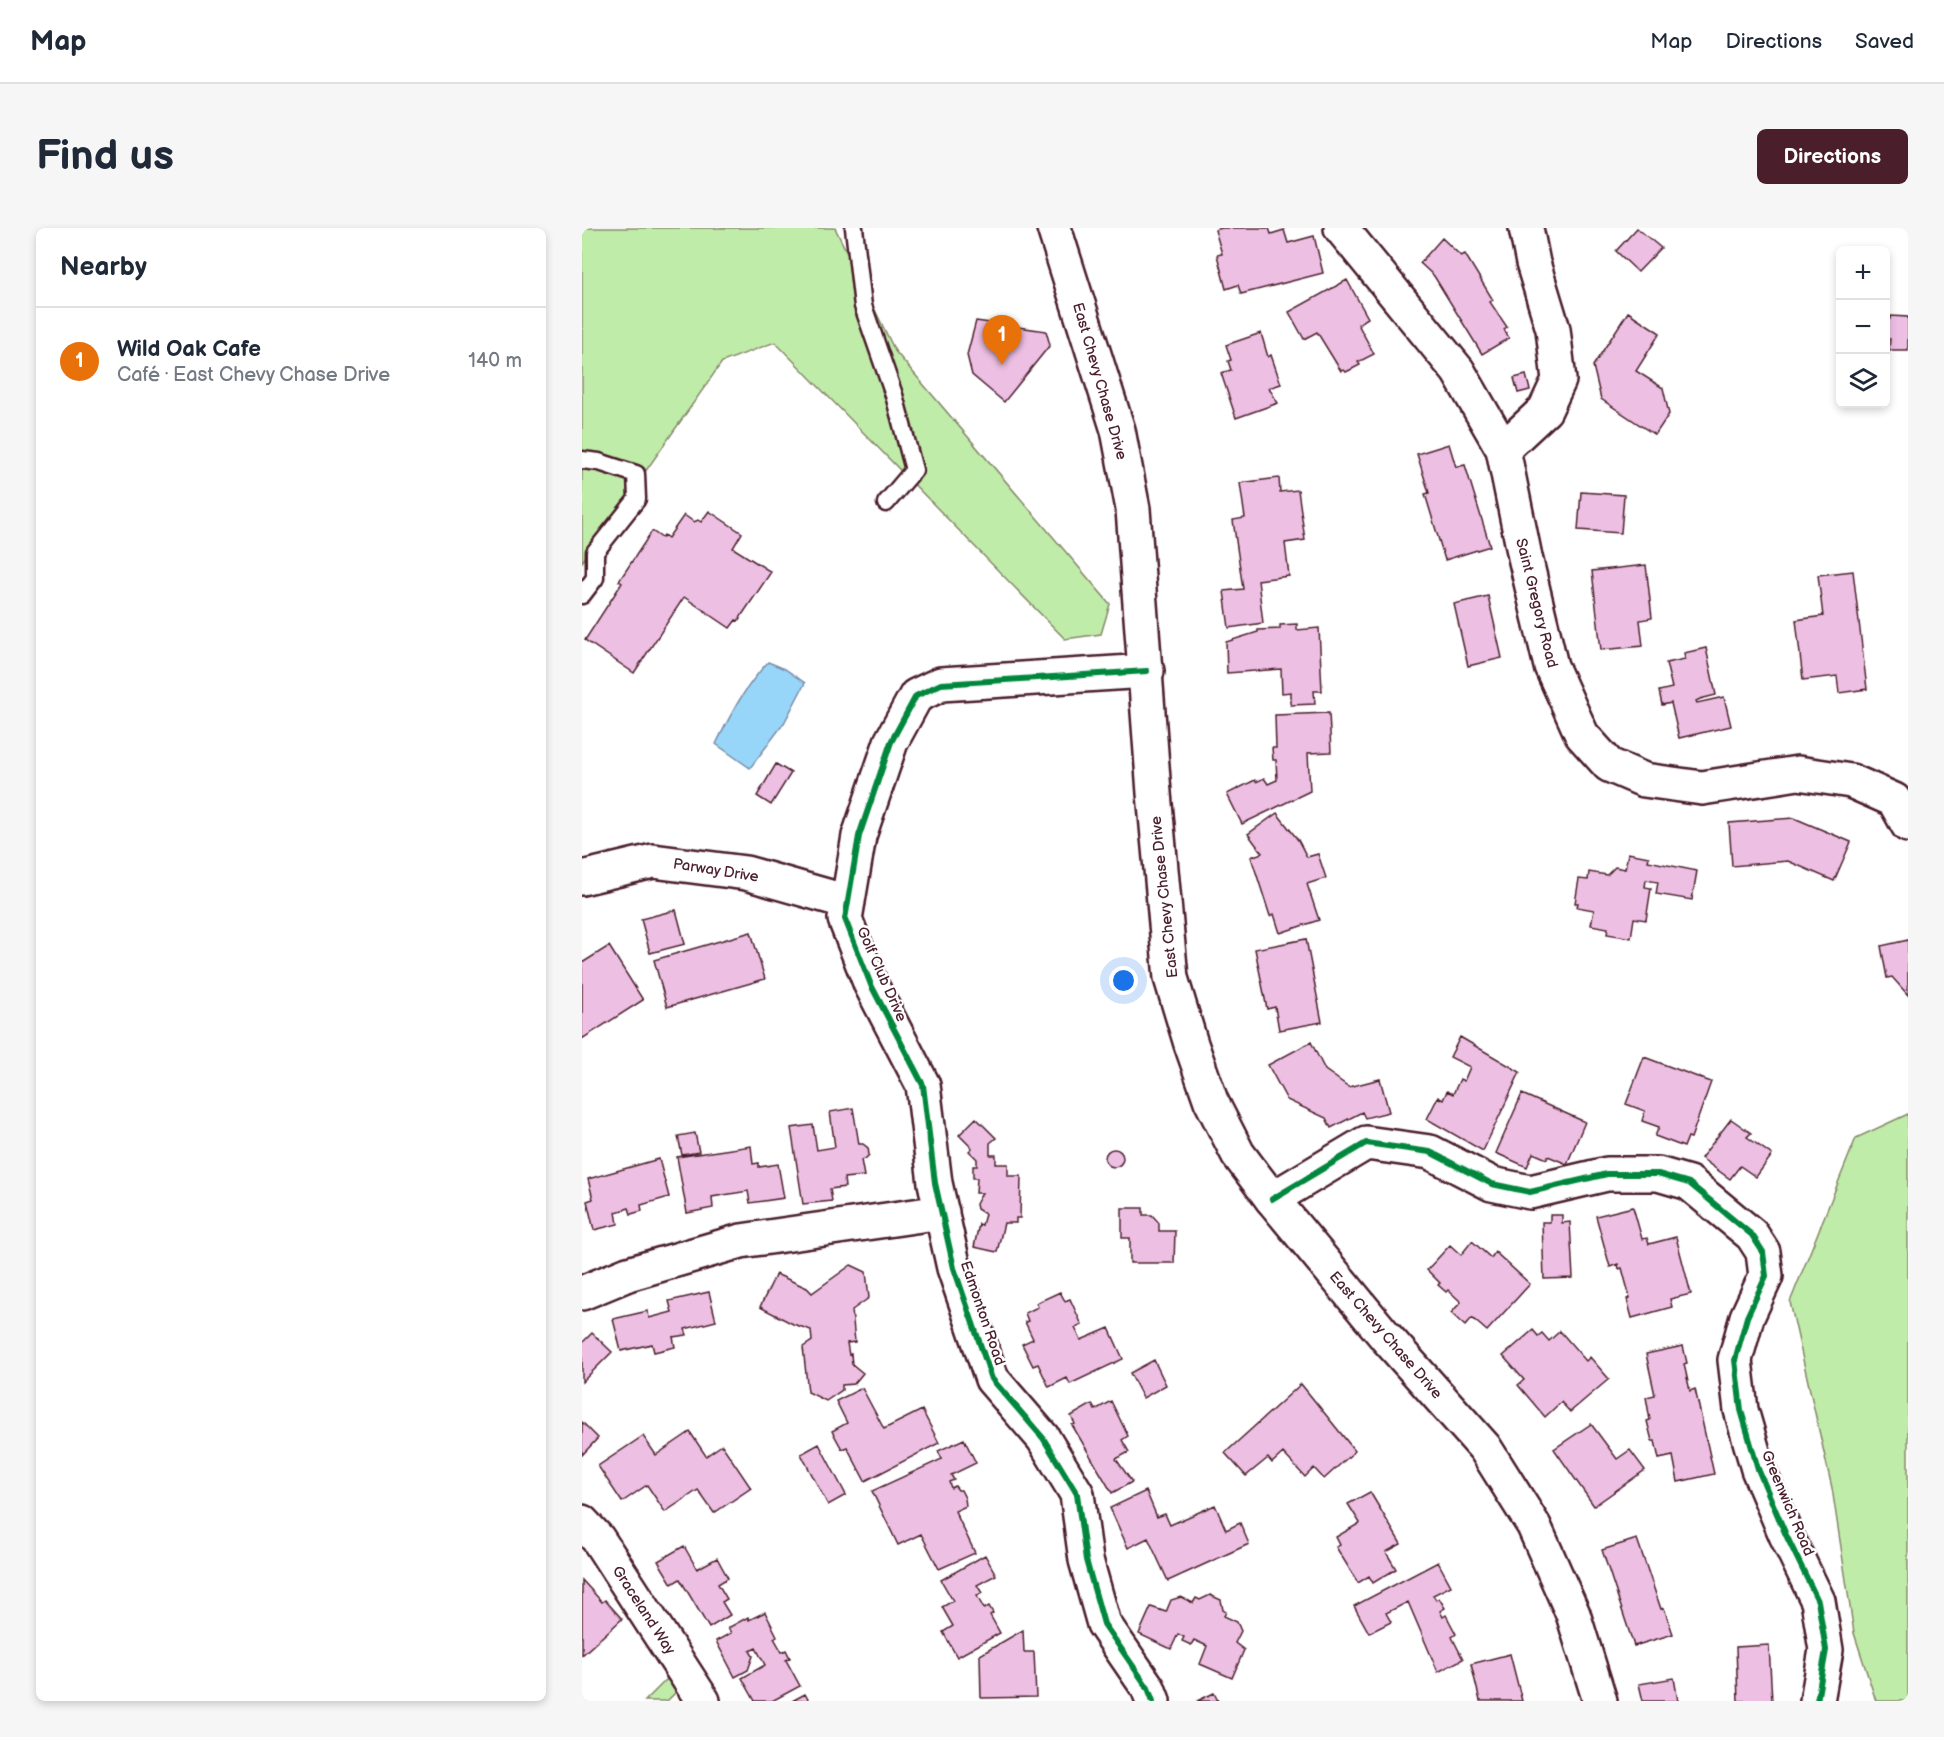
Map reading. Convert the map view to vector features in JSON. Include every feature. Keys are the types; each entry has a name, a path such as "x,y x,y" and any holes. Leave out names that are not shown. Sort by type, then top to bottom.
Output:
{"street":[{"name":"East Chevy Chase Drive","path":"1053,228 1118,430 1133,509 1147,671 1154,793 1171,978 1211,1101 1238,1154 1272,1199 1386,1337 1485,1448 1534,1526 1573,1614 1600,1701"},
{"name":"Saint Gregory Road","path":"1341,228 1458,371 1503,449 1525,557 1551,666 1582,735 1609,765 1644,780 1702,788 1798,774 1851,782 1894,800 1908,825"},
{"path":"1503,449 1545,410 1559,380 1553,329 1533,263 1526,228"},
{"name":"Golf Club Drive","path":"942,1212 935,1183 923,1085 871,985 845,919 859,836 891,742 916,696 941,684 1147,671"},
{"name":"Parway Drive","path":"582,878 653,861 746,873 848,902"},
{"name":"Greenwich Road","path":"1272,1199 1366,1143 1430,1152 1492,1184 1530,1192 1607,1174 1658,1174 1689,1183 1752,1235 1763,1252 1766,1276 1747,1317 1735,1360 1741,1410 1758,1468 1786,1535 1818,1601 1826,1650 1817,1701"},
{"path":"582,1293 628,1274 741,1241 942,1212"},
{"name":"Edmonton Road","path":"942,1212 954,1268 992,1378 1043,1438 1077,1494 1086,1560 1104,1624 1148,1688 1153,1701"},
{"name":"Graceland Way","path":"582,1522 598,1539 703,1701"}],"lane":[{"path":"854,228 863,306 894,395 914,470 886,503"},
{"path":"582,460 599,462 636,474 638,499 595,552 595,578 582,595"}],"green space":[{"path":"582,228 835,228 895,351 1110,604 1101,634 1065,639 775,342 722,362 582,562"},
{"path":"1908,1114 1908,1701 1876,1701 1854,1633 1832,1488 1790,1302 1856,1138"},
{"path":"674,1672 682,1686 667,1701 645,1701"}],"water":[{"path":"768,662 785,669 805,683 784,723 750,768 716,744 745,691"}],"building":[{"path":"1269,228 1271,234 1284,230 1288,243 1314,236 1323,273 1241,294 1238,285 1226,289 1217,255 1222,254 1215,230"},
{"path":"1637,228 1661,248 1638,272 1616,251"},
{"path":"1442,238 1461,256 1465,254 1493,300 1490,302 1507,327 1504,329 1509,338 1482,354 1434,276 1420,263"},
{"path":"1347,280 1368,318 1358,324 1374,354 1358,362 1360,365 1346,372 1341,371 1317,332 1304,339 1289,312"},
{"path":"1628,312 1660,333 1636,371 1663,388 1669,414 1655,435 1601,399 1593,366"},
{"path":"1890,316 1908,317 1908,350 1890,350"},
{"path":"976,321 1046,331 1050,345 1004,402 972,375 967,355"},
{"path":"1261,333 1268,357 1271,355 1281,384 1269,388 1278,403 1236,418 1221,373 1231,370 1228,361 1231,360 1226,345"},
{"path":"1526,375 1530,390 1518,393 1514,378"},
{"path":"1449,444 1456,467 1465,465 1490,546 1445,560 1425,494 1429,493 1417,454"},
{"path":"1279,478 1280,492 1298,490 1305,540 1285,543 1289,576 1258,580 1263,623 1229,628 1224,591 1243,589 1233,520 1245,518 1240,483"},
{"path":"1581,492 1624,495 1621,533 1578,530"},
{"path":"709,511 742,533 733,548 771,572 738,621 736,620 730,628 684,597 634,673 585,640 622,583 619,581 652,531 662,538 664,535 668,538 684,515 694,522 698,520 701,522"},
{"path":"1646,565 1652,618 1640,620 1643,646 1601,650 1592,571"},
{"path":"1853,571 1867,689 1839,693 1837,676 1803,680 1796,620 1823,616 1818,575"},
{"path":"1488,596 1502,658 1468,666 1454,604"},
{"path":"1297,624 1297,630 1319,628 1322,691 1314,691 1315,704 1291,705 1291,692 1282,693 1281,669 1227,673 1226,642 1258,632 1258,630 1280,629 1280,625"},
{"path":"1706,648 1716,695 1696,701 1697,703 1724,697 1731,726 1679,738 1671,703 1662,705 1659,691 1672,688 1666,663 1685,659 1684,653"},
{"path":"1329,713 1331,752 1308,753 1310,791 1242,824 1227,794 1255,780 1256,782 1264,778 1268,784 1277,780 1276,760 1273,760 1272,748 1276,748 1275,715"},
{"path":"776,764 791,773 771,805 757,796"},
{"path":"1277,813 1298,840 1307,857 1318,854 1326,878 1307,884 1319,920 1280,933 1274,914 1270,916 1251,857 1262,853 1248,834"},
{"path":"1794,818 1851,842 1834,881 1788,861 1732,866 1729,823"},
{"path":"1628,853 1649,857 1648,861 1697,871 1692,900 1656,894 1658,882 1646,880 1645,887 1651,888 1646,920 1634,918 1631,938 1607,934 1608,928 1591,925 1594,910 1577,907 1578,903 1575,903 1579,879 1588,880 1589,872 1607,875 1615,867 1625,869"},
{"path":"676,910 685,944 650,953 641,919"},
{"path":"751,932 765,979 667,1007 654,960"},
{"path":"1306,939 1322,1022 1279,1030 1275,1007 1267,1009 1255,949"},
{"path":"1908,940 1908,995 1892,977 1887,978 1881,946"},
{"path":"609,946 643,1000 582,1039 582,963"},
{"path":"1460,1037 1520,1072 1483,1151 1427,1119 1438,1097 1443,1100 1447,1091 1453,1094 1460,1079 1464,1081 1470,1067 1450,1057"},
{"path":"1311,1042 1325,1070 1349,1087 1380,1079 1389,1112 1365,1118 1362,1112 1331,1128 1326,1118 1287,1100 1268,1065"},
{"path":"1644,1057 1711,1082 1691,1138 1688,1137 1684,1147 1655,1136 1659,1127 1642,1121 1645,1111 1626,1104"},
{"path":"1522,1094 1585,1122 1567,1164 1533,1153 1527,1167 1496,1153"},
{"path":"853,1108 859,1144 868,1148 869,1155 861,1160 864,1176 844,1178 845,1187 830,1189 832,1201 803,1204 791,1128 813,1125 817,1150 835,1147 830,1112"},
{"path":"976,1118 996,1138 990,1143 990,1155 996,1155 996,1164 1008,1164 1008,1176 1021,1176 1020,1218 1016,1218 1016,1223 1004,1223 997,1252 974,1247 979,1224 982,1225 985,1214 977,1209 976,1204 982,1193 976,1193 977,1178 973,1178 973,1166 977,1166 977,1159 969,1151 972,1148 959,1135"},
{"path":"1731,1119 1751,1133 1747,1137 1772,1155 1756,1177 1740,1166 1730,1179 1701,1158"},
{"path":"695,1133 699,1152 682,1155 678,1136"},
{"path":"751,1146 753,1164 759,1163 759,1167 778,1164 784,1198 750,1203 748,1191 712,1197 713,1208 687,1213 677,1157"},
{"path":"1114,1149 1120,1152 1123,1158 1120,1164 1114,1167 1108,1164 1105,1158 1108,1152"},
{"path":"659,1159 669,1197 641,1205 642,1211 631,1214 629,1208 616,1212 618,1224 594,1230 587,1201 593,1199 588,1179"},
{"path":"1633,1207 1642,1239 1647,1238 1649,1244 1676,1237 1691,1294 1670,1299 1672,1307 1632,1318 1627,1299 1630,1298 1622,1268 1619,1269 1618,1264 1610,1267 1596,1216"},
{"path":"1122,1208 1143,1208 1143,1215 1152,1215 1159,1223 1159,1231 1175,1231 1174,1263 1130,1263 1130,1238 1122,1238"},
{"path":"1550,1215 1562,1215 1562,1223 1570,1222 1573,1278 1544,1279 1542,1222 1550,1222"},
{"path":"1472,1241 1491,1258 1495,1252 1530,1284 1487,1331 1472,1318 1465,1326 1451,1313 1461,1302 1448,1290 1446,1292 1438,1285 1440,1283 1427,1270 1450,1245 1461,1255"},
{"path":"851,1265 866,1272 869,1298 852,1310 855,1342 847,1343 852,1364 863,1373 854,1384 842,1385 842,1390 826,1401 808,1392 803,1347 812,1341 811,1330 793,1324 760,1307 776,1274 807,1288 812,1293"},
{"path":"709,1292 716,1321 685,1329 687,1335 673,1337 675,1347 654,1352 652,1344 621,1351 613,1319 648,1311 649,1318 672,1312 669,1301"},
{"path":"1060,1292 1065,1301 1070,1299 1082,1325 1075,1328 1081,1340 1109,1328 1123,1359 1070,1384 1067,1378 1049,1387 1038,1364 1033,1366 1022,1344 1033,1339 1025,1322 1028,1321 1025,1313 1038,1307 1036,1303"},
{"path":"1533,1330 1538,1336 1542,1333 1549,1341 1560,1331 1586,1361 1590,1357 1609,1379 1570,1412 1561,1402 1545,1417 1518,1385 1524,1380 1503,1356"},
{"path":"592,1333 612,1352 582,1382 582,1343"},
{"path":"1683,1346 1690,1391 1695,1389 1714,1474 1678,1482 1673,1456 1659,1459 1647,1421 1650,1420 1646,1397 1655,1395 1646,1354"},
{"path":"1154,1360 1166,1385 1143,1398 1130,1373"},
{"path":"1301,1384 1355,1451 1324,1479 1314,1468 1305,1477 1283,1453 1272,1463 1268,1458 1246,1476 1225,1453"},
{"path":"862,1388 884,1429 922,1410 939,1443 865,1481 847,1447 842,1449 832,1431 847,1423 836,1401"},
{"path":"1111,1401 1128,1436 1122,1440 1129,1452 1116,1459 1132,1482 1112,1493 1072,1425 1075,1424 1071,1416 1092,1404 1095,1410"},
{"path":"582,1422 598,1438 582,1455"},
{"path":"1591,1424 1617,1459 1630,1450 1645,1470 1594,1506 1554,1449"},
{"path":"690,1432 706,1456 722,1445 751,1488 714,1513 698,1490 665,1512 647,1485 622,1502 598,1466 643,1436 656,1455"},
{"path":"964,1439 976,1463 951,1475 954,1480 949,1482 951,1488 955,1486 961,1490 965,1498 966,1506 955,1511 975,1553 939,1569 921,1534 898,1545 872,1491 942,1459 938,1451"},
{"path":"819,1444 846,1495 828,1505 801,1454"},
{"path":"1146,1491 1157,1517 1165,1514 1170,1525 1215,1505 1226,1530 1240,1523 1249,1544 1168,1581 1148,1538 1128,1548 1110,1508"},
{"path":"1370,1492 1401,1544 1386,1552 1396,1569 1373,1583 1369,1576 1358,1583 1336,1547 1340,1545 1336,1537 1360,1523 1348,1504"},
{"path":"1637,1539 1661,1609 1664,1608 1673,1634 1634,1646 1602,1550"},
{"path":"684,1546 697,1569 717,1558 728,1578 718,1584 727,1599 722,1602 730,1615 709,1628 680,1579 672,1584 658,1561"},
{"path":"985,1555 996,1575 977,1585 982,1593 977,1596 984,1609 989,1606 993,1613 990,1615 1000,1633 957,1657 943,1632 953,1626 942,1607 953,1601 941,1580"},
{"path":"1438,1562 1451,1586 1433,1595 1436,1600 1439,1598 1445,1608 1440,1611 1443,1617 1446,1615 1456,1634 1452,1637 1463,1659 1438,1672 1408,1602 1386,1613 1391,1622 1369,1633 1354,1606"},
{"path":"582,1580 622,1619 582,1655"},
{"path":"1210,1595 1221,1600 1223,1610 1226,1612 1224,1616 1237,1622 1241,1631 1235,1643 1244,1650 1232,1678 1200,1664 1207,1646 1194,1640 1191,1645 1182,1641 1184,1637 1178,1634 1171,1649 1139,1634 1151,1607 1166,1612 1171,1600 1181,1597 1193,1603 1196,1598 1200,1600"},
{"path":"765,1612 777,1636 774,1638 782,1652 786,1650 790,1658 786,1660 800,1686 772,1701 755,1701 742,1678 765,1665 756,1648 750,1651 753,1656 748,1670 735,1677 716,1641 731,1633 728,1628 748,1617 749,1620"},
{"path":"1023,1630 1024,1652 1034,1652 1036,1697 981,1698 980,1655"},
{"path":"1769,1645 1772,1701 1738,1701 1736,1647"},
{"path":"1510,1654 1522,1701 1480,1701 1471,1664"},
{"path":"1674,1678 1678,1701 1643,1701 1639,1684"},
{"path":"1214,1693 1218,1701 1197,1701"},
{"path":"805,1694 809,1701 792,1701"}],"cycle path":[{"path":"1147,671 941,684 916,696 891,742 859,836 845,919 871,985 923,1085 935,1183 954,1268 992,1379 1043,1438 1077,1494 1086,1560 1104,1624 1148,1688 1153,1701"},
{"path":"1272,1199 1366,1143 1430,1152 1492,1184 1530,1192 1607,1174 1658,1174 1689,1183 1752,1235 1763,1252 1766,1276 1747,1317 1735,1360 1741,1410 1758,1469 1786,1535 1818,1601 1826,1650 1817,1701"}],"place":[{"name":"Wild Oak Cafe","path":"1002,365"}]}
